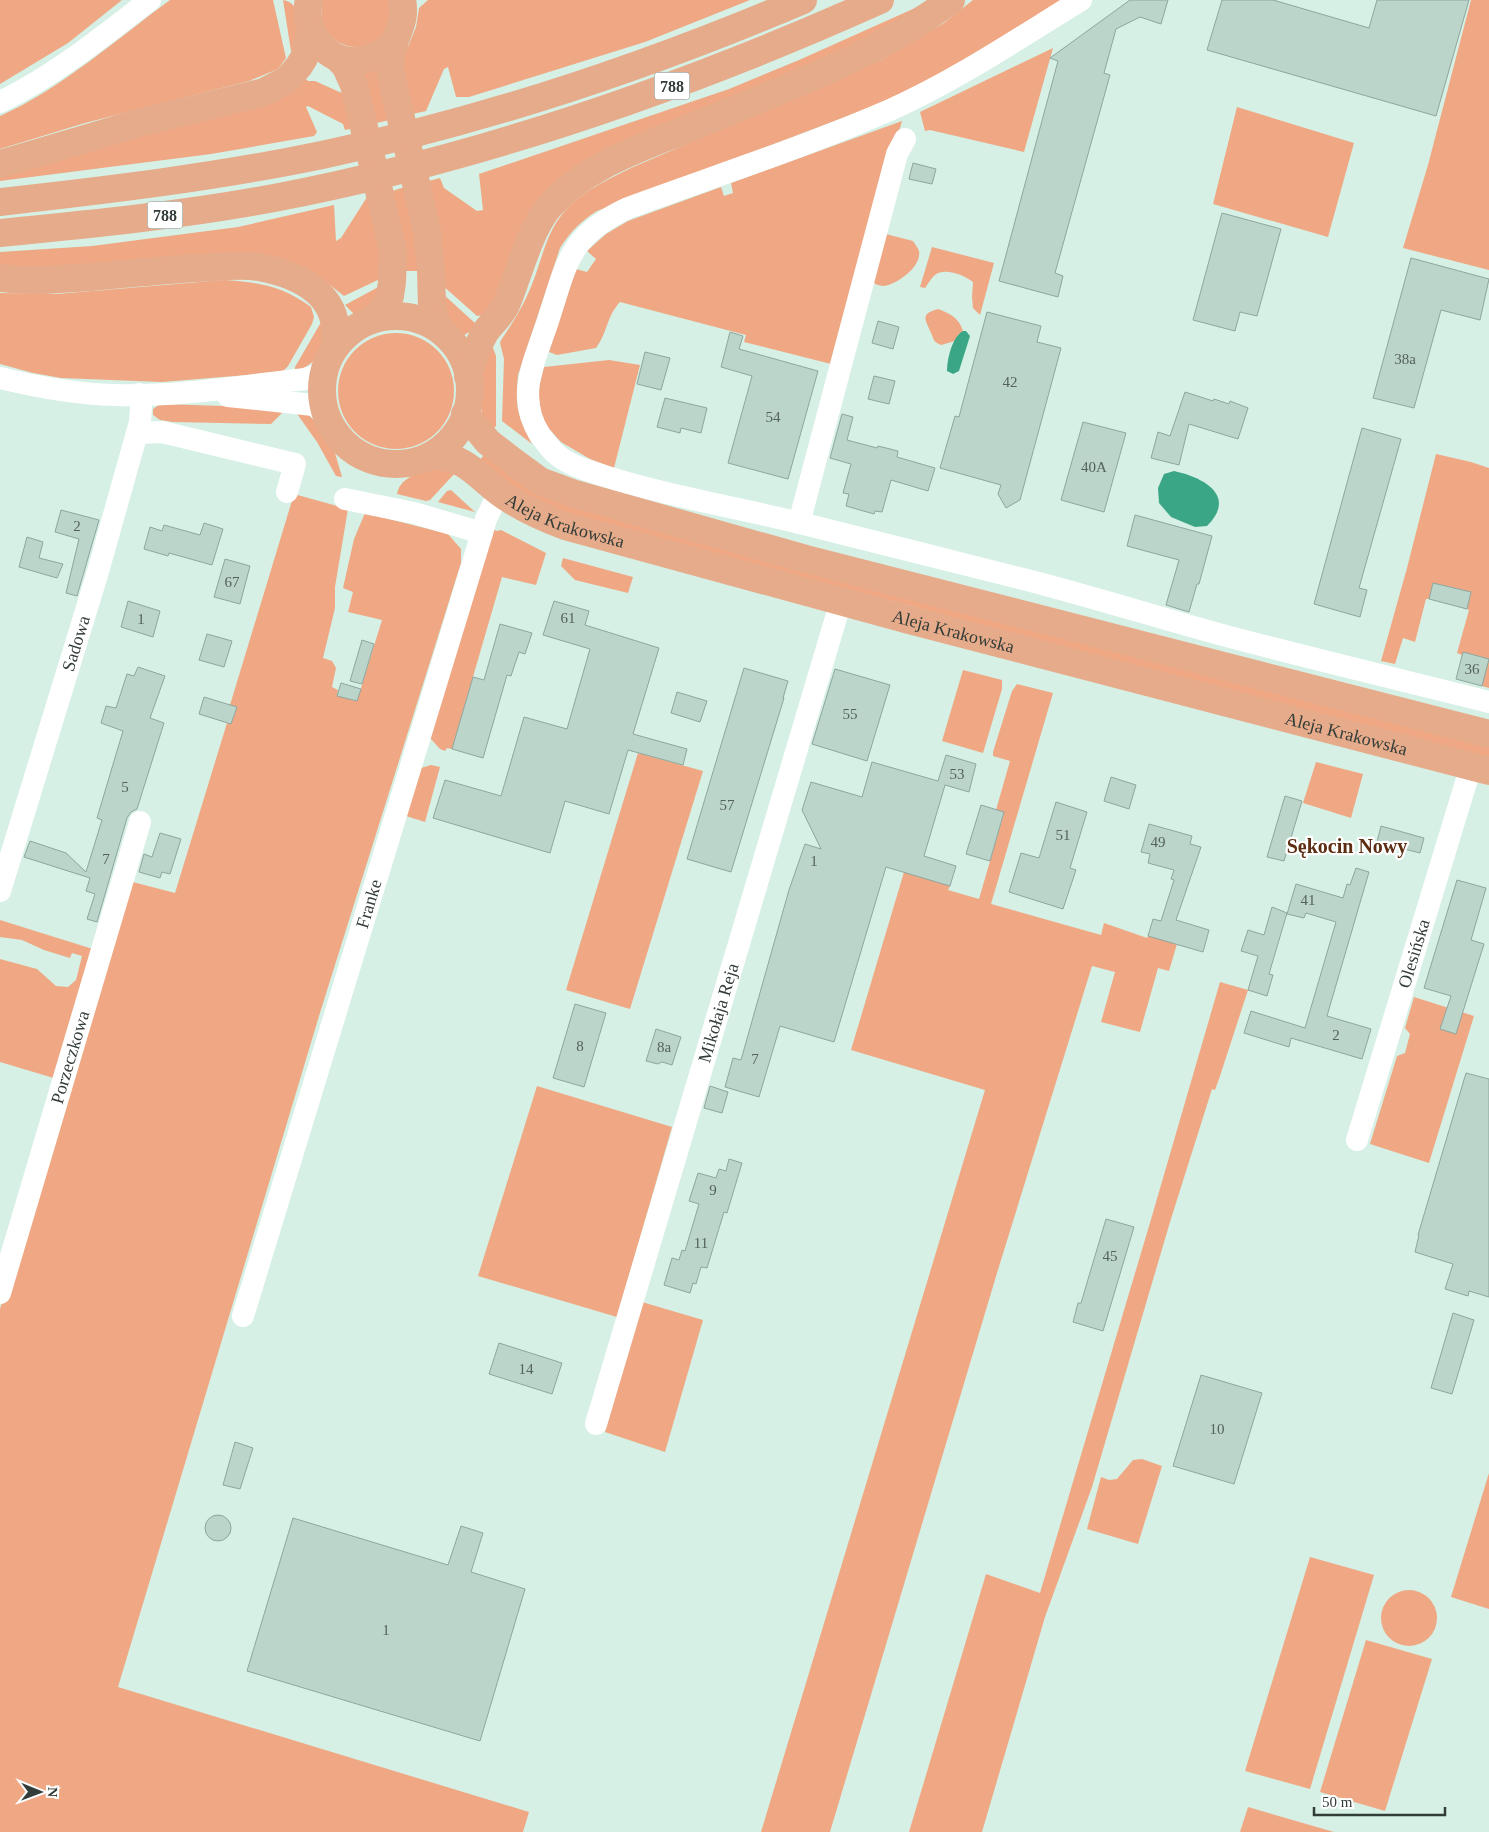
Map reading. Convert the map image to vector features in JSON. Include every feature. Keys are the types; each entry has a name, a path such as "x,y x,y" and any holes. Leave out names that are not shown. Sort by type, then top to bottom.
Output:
{"main road":[{"path":"402,0 402,27 390,58 391,75 426,232 431,270 432,308 438,326"},
{"name":"788","path":"0,202 148,184 322,155 462,120 553,93 633,66 721,35 803,0"},
{"name":"788","path":"0,233 204,210 328,186 458,154 615,107 752,56 880,0"},
{"path":"468,376 486,331 500,316 506,306 533,234 547,210 564,191 614,160 836,66 885,41 951,0"},
{"path":"306,10 322,46 340,59 351,61 375,57 394,45"},
{"path":"0,164 139,124 264,92 287,80 299,66 305,53 306,10"},
{"path":"340,59 354,85 393,250 390,296 376,317"},
{"path":"0,278 43,281 234,266 258,267 295,279 311,287 323,297 331,308 336,323 337,334 329,359 322,396 330,425 338,438 362,457 378,463 393,464 423,461 435,456 453,439 465,414 468,402 468,376 463,358 457,346 438,326 411,315 376,317 355,327 329,359"},
{"name":"Aleja Krakowska","path":"465,414 488,442 540,481 575,494 806,559 1489,734"},
{"name":"Aleja Krakowska","path":"435,456 456,459 467,465 499,492 524,508 565,526 841,602 1480,769"}],"street":[{"path":"0,102 22,92 73,58 150,0"},
{"path":"1081,0 962,72 892,109 808,143 637,204 593,227 568,258 527,387 527,402 532,421 555,454 577,467 630,484 799,523 1029,581 1225,636 1489,702"},
{"path":"799,523 897,154 905,139"},
{"path":"0,378 69,391 114,395 197,392 305,379 314,376 329,359"},
{"path":"197,392 313,405 326,413"},
{"name":"Sadowa","path":"0,891 94,584 137,433 142,407 139,394"},
{"path":"137,433 162,432 295,464 287,492"},
{"name":"Franke","path":"243,1316 486,519 499,492"},
{"path":"345,499 414,513 482,533"},
{"name":"Mikołaja Reja","path":"596,1424 841,602"},
{"name":"Olesińska","path":"1357,1140 1480,769"},
{"name":"Porzeczkowa","path":"0,1293 140,822"}],"shaded area":[{"path":"0,0 122,0 68,43 0,84"},
{"path":"170,0 273,0 286,58 278,69 249,81 85,123 0,149 0,116 66,78"},
{"path":"283,0 295,8 297,14 298,31 295,54 291,51"},
{"path":"323,0 392,0 393,3 384,36 367,46 347,46 339,42 326,29 321,11"},
{"path":"428,0 750,0 645,42 469,97 456,97 448,67 444,69 426,111 408,115 403,59 416,27 419,8"},
{"path":"933,0 883,31 576,167 499,294 484,315 477,316 442,285 425,182 440,178 444,188 477,211 483,210 479,174 729,89"},
{"path":"973,0 1068,0 903,95 597,211 572,232 560,248 518,375 518,411 532,444 502,421 504,359 500,343 527,295 553,228 571,205 595,187 631,168 881,60 944,23"},
{"path":"1471,0 1489,0 1489,270 1403,248 1428,165"},
{"path":"1053,48 1024,152 930,130 925,131 920,112"},
{"path":"379,68 390,120 376,123 358,72"},
{"path":"306,79 344,94 354,128 345,130 343,124 308,106 306,107 317,132 314,136 211,154 0,181 0,176 295,89"},
{"path":"1237,107 1354,143 1328,237 1213,204"},
{"path":"902,121 835,365 744,342 746,335 620,302 612,313 596,348 557,355 549,352 576,269 587,272 596,259 587,251 606,234 628,221 721,187 724,196 733,193 731,183"},
{"path":"405,187 416,229 420,271 406,271 392,191"},
{"path":"367,197 381,257 380,279 344,296 326,282 0,267 0,252 92,246 238,227 334,205 336,241 341,238"},
{"path":"882,233 913,241 919,251 917,263 908,273 896,282 884,286 869,280"},
{"path":"932,247 994,263 980,315 973,308 973,282 965,277 949,272 939,273 932,278 925,288 920,287"},
{"path":"224,280 270,286 290,294 311,307 314,317 312,324 288,366 282,372 162,382 61,378 0,364 0,293 57,294"},
{"path":"382,285 370,307 354,314 345,305"},
{"path":"443,294 478,327 464,335 461,334 449,320"},
{"path":"938,309 954,317 959,323 963,331 955,341 941,345 934,340 927,324 926,315"},
{"path":"325,320 320,352 312,363 295,372 295,367 320,324"},
{"path":"963,331 966,331 970,336 959,371 953,374 947,371 949,355 953,343"},
{"path":"396,333 418,337 437,350 450,369 454,391 450,413 437,432 418,445 396,449 374,445 355,432 342,413 338,391 342,369 355,350 374,337"},
{"path":"492,345 496,356 496,426 492,430 487,425 482,413 482,376"},
{"path":"609,360 640,365 614,468 590,459 561,442 542,421 538,391 544,367"},
{"path":"160,404 285,408 271,424 173,422 160,420 153,415 153,409"},
{"path":"295,411 308,414 317,424 335,453 342,477 336,476 317,442"},
{"path":"485,454 1489,745 1489,760 546,509 478,462"},
{"path":"1436,454 1489,468 1489,688 1482,686 1462,655 1457,653 1469,610 1467,609 1471,592 1433,583 1429,599 1426,599 1415,642 1403,638 1395,664 1381,661"},
{"path":"443,469 456,472 430,500 426,501 397,494 403,482 408,478 422,472"},
{"path":"1174,471 1205,483 1213,489 1218,497 1219,505 1216,515 1207,526 1195,527 1171,517 1159,503 1158,488 1164,474"},
{"path":"451,490 475,512 438,502 447,491"},
{"path":"294,494 348,509 335,587 335,608 323,658 332,661 336,668 332,687 338,690 337,696 357,701 382,620 348,612 353,592 343,588 354,539 365,513 448,534 461,549 461,563 319,1016 118,1687 529,1812 523,1832 0,1832 0,1309 129,881 175,893 227,723 231,724 236,707 230,705"},
{"path":"492,529 501,530 546,553 536,585 502,577 452,749 447,748 445,751 440,749 430,738"},
{"path":"563,558 633,577 628,593 575,580 561,566"},
{"path":"963,670 1002,680 1002,689 983,753 942,741"},
{"path":"1017,684 1053,693 991,904 1101,935 1104,923 1147,938 1148,936 1177,944 1169,971 1158,968 1140,1032 1101,1022 1115,972 1092,966 997,1273 830,1832 761,1832 985,1090 851,1050 904,872 950,886 948,890 979,899 1004,813 996,810 1010,761 993,756 993,752 1012,691"},
{"path":"638,753 703,771 630,1009 566,990"},
{"path":"1316,762 1363,774 1351,818 1303,803"},
{"path":"431,765 440,767 425,822 406,816 421,768"},
{"path":"0,920 96,950 57,1079 0,1062 0,959 37,969 56,986 68,987 76,980 82,956 72,953 70,958 44,950 22,940 0,937"},
{"path":"1220,982 1248,990 1215,1090 1212,1089 1170,1222 1092,1487 1045,1617 982,1832 909,1832 986,1574 1040,1593"},
{"path":"1414,997 1474,1016 1429,1163 1370,1144 1397,1056 1405,1053 1410,1034 1405,1028"},
{"path":"537,1086 672,1127 617,1317 478,1276"},
{"path":"642,1302 703,1320 665,1452 605,1432"},
{"path":"1142,1459 1162,1466 1138,1544 1087,1529 1101,1477 1109,1480 1117,1479 1133,1460"},
{"path":"1489,1473 1489,1609 1451,1597"},
{"path":"1310,1557 1374,1575 1310,1789 1245,1771"},
{"path":"1409,1590 1420,1592 1429,1598 1435,1607 1437,1618 1435,1629 1429,1638 1420,1644 1409,1646 1398,1644 1389,1638 1383,1629 1381,1618 1383,1607 1389,1598 1398,1592"},
{"path":"1366,1640 1432,1659 1385,1811 1320,1792"},
{"path":"1248,1807 1334,1832 1240,1832"}],"building":[{"path":"1130,0 1168,0 1161,24 1140,17 1116,29 1104,73 1110,75 1055,273 1063,276 1058,297 999,281 1058,61 1050,58"},
{"path":"1222,0 1273,0 1369,28 1377,0 1469,0 1436,116 1207,50"},
{"path":"913,163 936,169 932,184 909,179"},
{"path":"1222,213 1281,229 1257,316 1240,312 1235,331 1193,320"},
{"path":"1411,258 1489,279 1480,320 1441,310 1414,408 1373,398"},
{"path":"987,312 1041,326 1037,342 1061,348 1020,500 1006,508 998,494 1001,485 940,468 955,416 959,417"},
{"path":"878,321 899,327 893,349 872,343"},
{"path":"730,332 743,336 739,349 818,371 788,479 728,463 752,376 721,367"},
{"path":"645,352 670,358 661,390 637,384"},
{"path":"874,376 895,381 889,404 868,399"},
{"path":"1185,392 1213,401 1214,399 1229,404 1230,401 1248,408 1238,439 1189,424 1179,465 1151,458 1158,432 1170,436"},
{"path":"665,398 707,408 701,433 681,428 680,433 657,427"},
{"path":"842,414 853,417 847,440 898,451 897,457 935,468 928,491 891,480 882,512 875,511 874,514 846,506 849,494 843,493 851,464 830,458"},
{"path":"1083,422 1126,433 1104,512 1061,500"},
{"path":"1362,428 1401,439 1359,588 1367,590 1360,617 1314,604"},
{"path":"61,510 99,520 77,596 66,593 79,539 55,532"},
{"path":"1135,515 1212,536 1189,612 1166,605 1179,560 1127,546"},
{"path":"204,523 223,529 212,565 169,553 168,556 144,549 150,527 162,531 164,525 200,535"},
{"path":"27,537 43,542 39,558 63,564 57,578 19,567"},
{"path":"225,559 250,566 240,604 214,597"},
{"path":"1433,583 1471,592 1467,609 1429,599"},
{"path":"128,601 160,611 153,637 121,627"},
{"path":"554,601 589,611 585,625 659,648 633,734 687,749 683,765 628,750 609,814 565,801 550,853 433,818 445,780 501,796 524,717 567,729 590,649 543,635"},
{"path":"500,624 532,633 525,654 519,652 511,676 507,675 483,758 452,749 473,677 484,680"},
{"path":"207,634 232,641 224,667 199,660"},
{"path":"362,640 374,644 362,684 350,681"},
{"path":"1463,652 1489,659 1482,686 1456,679"},
{"path":"138,667 165,676 150,718 164,723 137,809 131,812 127,818 97,922 87,919 95,894 86,891 90,878 24,857 30,841 66,853 86,872 102,820 97,818 123,731 101,723 106,706 116,708 127,674 134,676"},
{"path":"744,668 788,681 731,872 687,859"},
{"path":"835,669 890,685 867,761 812,744"},
{"path":"341,683 361,689 357,701 337,696"},
{"path":"677,692 707,701 700,722 671,713"},
{"path":"204,697 237,707 231,724 199,714"},
{"path":"946,755 976,764 969,792 945,785 924,856 956,866 950,886 886,867 834,1042 780,1026 759,1097 725,1087 733,1058 741,1060 789,890 805,844 821,849 802,810 811,782 862,797 872,762 938,781"},
{"path":"1111,777 1136,785 1129,809 1104,801"},
{"path":"1285,796 1302,801 1284,861 1267,857"},
{"path":"1056,802 1087,812 1070,868 1076,870 1063,909 1009,892 1021,853 1039,858"},
{"path":"981,805 1004,812 990,861 966,854"},
{"path":"1149,824 1192,836 1190,844 1201,847 1176,920 1209,930 1203,952 1148,936 1153,919 1161,921 1174,880 1171,879 1174,870 1148,863 1150,854 1141,852"},
{"path":"1381,826 1424,838 1420,853 1377,842"},
{"path":"160,833 181,839 170,874 162,872 160,878 139,872 144,854 152,857"},
{"path":"1356,868 1369,872 1327,1016 1371,1029 1362,1059 1291,1038 1289,1047 1244,1033 1251,1011 1305,1028 1336,922 1306,913 1304,918 1287,914 1296,884 1343,898 1347,884 1350,885"},
{"path":"1457,880 1486,888 1471,940 1484,944 1456,1034 1440,1029 1451,996 1424,988"},
{"path":"1272,907 1287,913 1269,974 1273,975 1267,996 1248,990 1258,956 1241,951 1248,930 1264,935"},
{"path":"575,1004 606,1013 584,1087 553,1078"},
{"path":"656,1029 681,1037 672,1065 646,1061"},
{"path":"1466,1073 1489,1079 1489,1297 1469,1291 1468,1296 1445,1289 1453,1264 1415,1252 1418,1235"},
{"path":"710,1086 728,1092 722,1113 704,1108"},
{"path":"729,1159 742,1163 727,1213 724,1212 707,1268 701,1267 696,1284 693,1283 690,1293 664,1285 672,1258 679,1260 682,1250 685,1251 699,1204 689,1201 698,1173 716,1178 719,1169 726,1171"},
{"path":"1106,1219 1134,1227 1103,1331 1073,1322 1078,1303 1081,1303"},
{"path":"1453,1313 1474,1320 1452,1394 1431,1388"},
{"path":"499,1343 562,1363 552,1394 489,1374"},
{"path":"1201,1375 1262,1393 1234,1484 1173,1466"},
{"path":"235,1442 253,1448 240,1489 223,1485"},
{"path":"218,1515 227,1519 231,1528 227,1537 218,1541 209,1537 205,1528 209,1519"},
{"path":"293,1518 448,1565 461,1526 483,1533 471,1572 525,1589 480,1741 247,1671"}],"district":[{"name":"Sękocin Nowy","path":"1347,846"}]}
